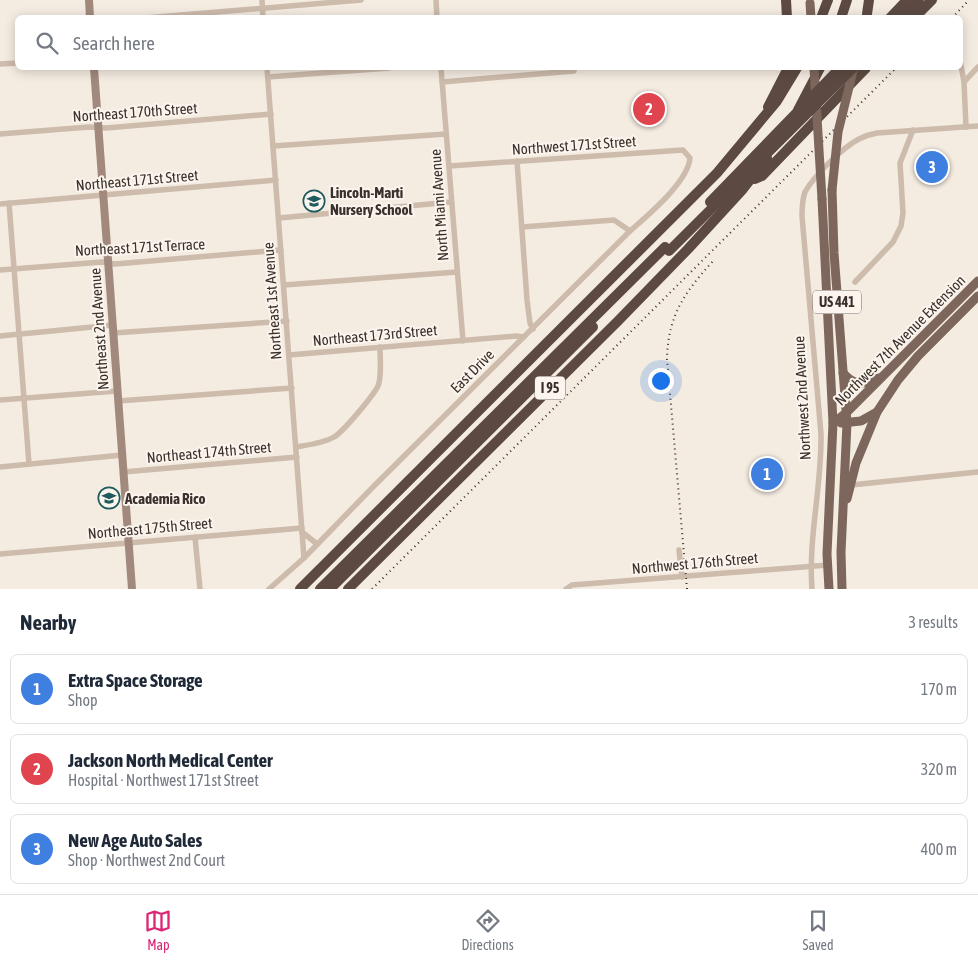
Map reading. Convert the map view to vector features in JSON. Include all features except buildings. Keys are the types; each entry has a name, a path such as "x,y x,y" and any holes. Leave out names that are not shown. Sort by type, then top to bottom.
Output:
{"highway":[{"path":"786,0 788,15"},
{"path":"822,15 828,0"},
{"path":"842,15 848,0"},
{"path":"867,15 869,0"},
{"path":"893,15 909,0"},
{"path":"902,15 909,0"},
{"path":"904,15 920,0"},
{"path":"917,15 932,0"},
{"path":"810,15 812,1"},
{"path":"781,79 783,70"},
{"path":"763,118 787,70"},
{"name":"I 95","path":"300,589 711,180 782,94 796,70"},
{"name":"I 95","path":"348,589 618,321 688,249 748,183 783,135 819,70"},
{"path":"330,589 667,249 838,70"},
{"path":"320,589 852,70"},
{"path":"748,183 762,176 864,70"}],"main road":[{"path":"867,15 873,0"},
{"name":"US 441","path":"814,70 833,422"},
{"name":"US 441","path":"842,589 842,518 846,418 832,190 838,132 853,70"},
{"name":"Northwest 7th Avenue Extension","path":"846,418 883,375 977,285"},
{"name":"Northwest 7th Avenue Extension","path":"833,422 846,418 861,421 877,412 898,380 918,356 978,296"},
{"path":"843,373 851,381 860,384 870,382 883,375"},
{"path":"842,518 859,454 877,412"},
{"name":"Northwest 2nd Avenue","path":"829,589 828,565 833,422"}],"street":[{"path":"89,0 90,15"},
{"path":"262,0 263,15"},
{"path":"180,15 361,0"},
{"path":"436,0 437,15"},
{"path":"0,64 15,63"},
{"path":"964,82 978,67"},
{"name":"Northeast 2nd Avenue","path":"94,70 132,589"},
{"name":"Northeast 1st Avenue","path":"267,70 304,558"},
{"path":"268,78 365,70"},
{"name":"North Miami Avenue","path":"441,70 463,341"},
{"path":"962,70 966,127"},
{"path":"442,82 574,71"},
{"name":"Northeast 170th Street","path":"0,134 271,114"},
{"path":"855,282 893,242 901,226 903,213 900,163 913,130 978,126"},
{"name":"Northwest 2nd Avenue","path":"812,589 810,565 813,519 821,456 821,434 802,206 804,194 810,184 844,149 858,140 867,135 878,133 913,130"},
{"path":"273,146 446,134"},
{"name":"Northwest 171st Street","path":"449,166 683,150 690,158 689,166"},
{"path":"517,162 529,315 533,329"},
{"name":"East Drive","path":"269,589 304,558 373,486 660,203 686,173 689,166"},
{"name":"Northeast 171st Street","path":"0,204 276,180"},
{"path":"279,218 451,202"},
{"path":"10,203 29,464"},
{"path":"522,227 614,220 630,231"},
{"name":"Northeast 171st Terrace","path":"0,270 102,262 115,264 281,250"},
{"path":"284,286 457,272"},
{"path":"0,336 287,321"},
{"name":"Northeast 173rd Street","path":"289,355 524,337"},
{"path":"296,446 312,444 334,437 361,409 378,386 380,347"},
{"path":"118,401 292,388"},
{"path":"0,400 117,390"},
{"path":"0,467 122,455"},
{"name":"Northeast 174th Street","path":"123,472 297,457"},
{"path":"851,485 978,472"},
{"path":"302,530 318,544"},
{"name":"Northeast 175th Street","path":"0,554 128,542 302,530"},
{"path":"195,537 200,589"},
{"path":"679,550 682,577"},
{"name":"Northwest 176th Street","path":"566,589 572,585 828,565"}],"railway":[{"path":"955,15 969,0"},
{"path":"372,589 894,70"},
{"path":"687,589 667,359 668,343 675,317 686,294 713,261"}],"place":[{"name":"Jackson North Medical Center","path":"649,109"},
{"name":"New Age Auto Sales","path":"932,167"},
{"name":"Lincoln-Marti Nursery School","path":"314,201"},
{"name":"Extra Space Storage","path":"767,474"},
{"name":"Academia Rico","path":"109,498"}]}
